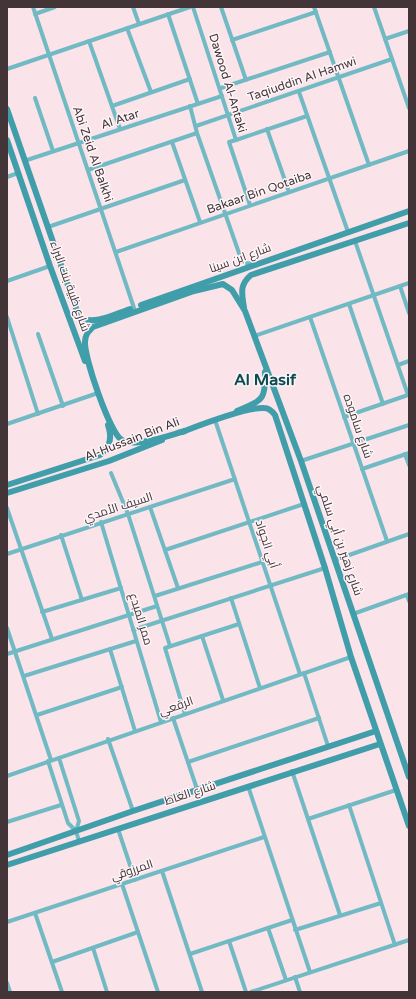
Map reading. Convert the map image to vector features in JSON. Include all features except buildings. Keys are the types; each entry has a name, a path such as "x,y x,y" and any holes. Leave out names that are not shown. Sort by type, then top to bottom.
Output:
{"street":[{"name":"Abi Zeid Al Balkhi","path":"32,7 134,308"},
{"path":"35,14 56,7"},
{"path":"133,7 139,24"},
{"path":"7,69 190,7"},
{"name":"Dawood Al-Antaki","path":"193,7 221,88 222,96 236,140 229,142 250,205"},
{"path":"221,7 246,80"},
{"path":"374,7 409,108"},
{"path":"232,40 315,9 369,165"},
{"path":"168,14 198,104"},
{"path":"127,28 151,92"},
{"path":"385,39 409,31"},
{"path":"89,42 120,129"},
{"path":"221,88 330,52"},
{"name":"Taqiuddin Al Hamwi","path":"196,126 392,59"},
{"path":"112,106 190,79"},
{"path":"299,92 348,232"},
{"name":"Al Atar","path":"24,161 222,96"},
{"path":"35,98 53,151"},
{"path":"190,106 197,133 242,259 246,263 254,264"},
{"name":"شارع ظبية بنت البراء","path":"7,109 79,317"},
{"path":"236,140 307,116"},
{"path":"267,129 289,192"},
{"path":"88,170 197,133"},
{"name":"شارع ظبية بنت البراء","path":"7,140 50,266 98,394 110,430 110,440"},
{"path":"172,142 200,222"},
{"name":"Bakaar Bin Qotaiba","path":"116,252 409,151"},
{"path":"7,176 18,173"},
{"path":"48,227 185,180"},
{"name":"شارع ابن سينا","path":"79,317 88,321 97,320 409,211"},
{"name":"شارع ابن سينا","path":"245,311 242,287 245,280 251,275 409,223"},
{"path":"327,239 331,249"},
{"path":"344,417 408,394 355,241"},
{"path":"7,281 50,266"},
{"path":"254,336 409,283"},
{"path":"185,431 140,442 123,441 116,436 98,394 84,344 86,335 93,326 215,285 223,284 232,290 245,311"},
{"path":"400,286 409,313"},
{"path":"349,304 383,404"},
{"name":"شارع زهير بن أبي سلمي","path":"245,311 302,461 409,777"},
{"path":"7,317 38,414"},
{"name":"شارع ساموده","path":"310,317 387,542"},
{"path":"38,334 63,406"},
{"path":"398,365 409,361"},
{"path":"215,420 260,400 265,391 265,366"},
{"path":"7,424 98,394"},
{"name":"شارع زهير بن أبي سلمي","path":"265,408 275,414 279,422 351,656 409,826"},
{"name":"Al-Hussain Bin Ali","path":"7,493 109,461 215,420 265,408"},
{"name":"أبي الجواد","path":"215,420 270,586 328,746"},
{"path":"302,461 409,425"},
{"name":"Al-Hussain Bin Ali","path":"7,485 100,455 107,448 110,440"},
{"path":"362,469 407,454 409,465"},
{"path":"111,473 128,514 155,596 185,714"},
{"name":"السيف الأمدي","path":"7,554 234,479"},
{"path":"165,550 248,521 304,504"},
{"path":"150,507 178,588"},
{"path":"7,508 52,639"},
{"name":"ممر المبدع","path":"101,522 136,641 162,722"},
{"path":"335,560 409,534"},
{"path":"61,535 82,600"},
{"path":"155,596 262,562"},
{"path":"133,630 162,622 325,568"},
{"path":"42,612 121,588"},
{"path":"353,614 408,595 409,601"},
{"path":"231,598 260,688"},
{"path":"7,654 157,606"},
{"path":"168,647 239,624"},
{"path":"7,628 37,715 61,805 68,823 76,831 79,841"},
{"path":"202,636 223,700"},
{"path":"24,676 136,641"},
{"path":"110,649 135,731"},
{"name":"الرقعي","path":"7,776 108,739 162,722 351,656"},
{"path":"37,715 122,687"},
{"path":"173,718 197,789"},
{"path":"188,762 319,718"},
{"name":"شارع الغاط","path":"7,855 197,789 376,731"},
{"path":"108,739 133,811"},
{"name":"شارع الغاط","path":"7,865 292,771 380,744"},
{"path":"59,758 79,821 76,831"},
{"path":"292,771 340,915"},
{"path":"248,786 310,972"},
{"path":"308,819 396,790"},
{"path":"7,822 61,805"},
{"path":"349,805 394,945"},
{"path":"118,829 135,880"},
{"name":"المرزوقي","path":"7,922 264,837"},
{"path":"162,871 202,992"},
{"path":"122,884 158,992"},
{"path":"295,930 381,903"},
{"path":"35,913 62,992"},
{"path":"190,954 292,920"},
{"path":"268,928 286,980"},
{"path":"52,962 138,932"},
{"path":"251,992 409,940"},
{"path":"229,941 246,992"},
{"path":"93,948 107,992"},
{"path":"295,977 300,992"},
{"path":"7,983 10,992"}],"district":[{"name":"Al Masif","path":"265,379"}]}
